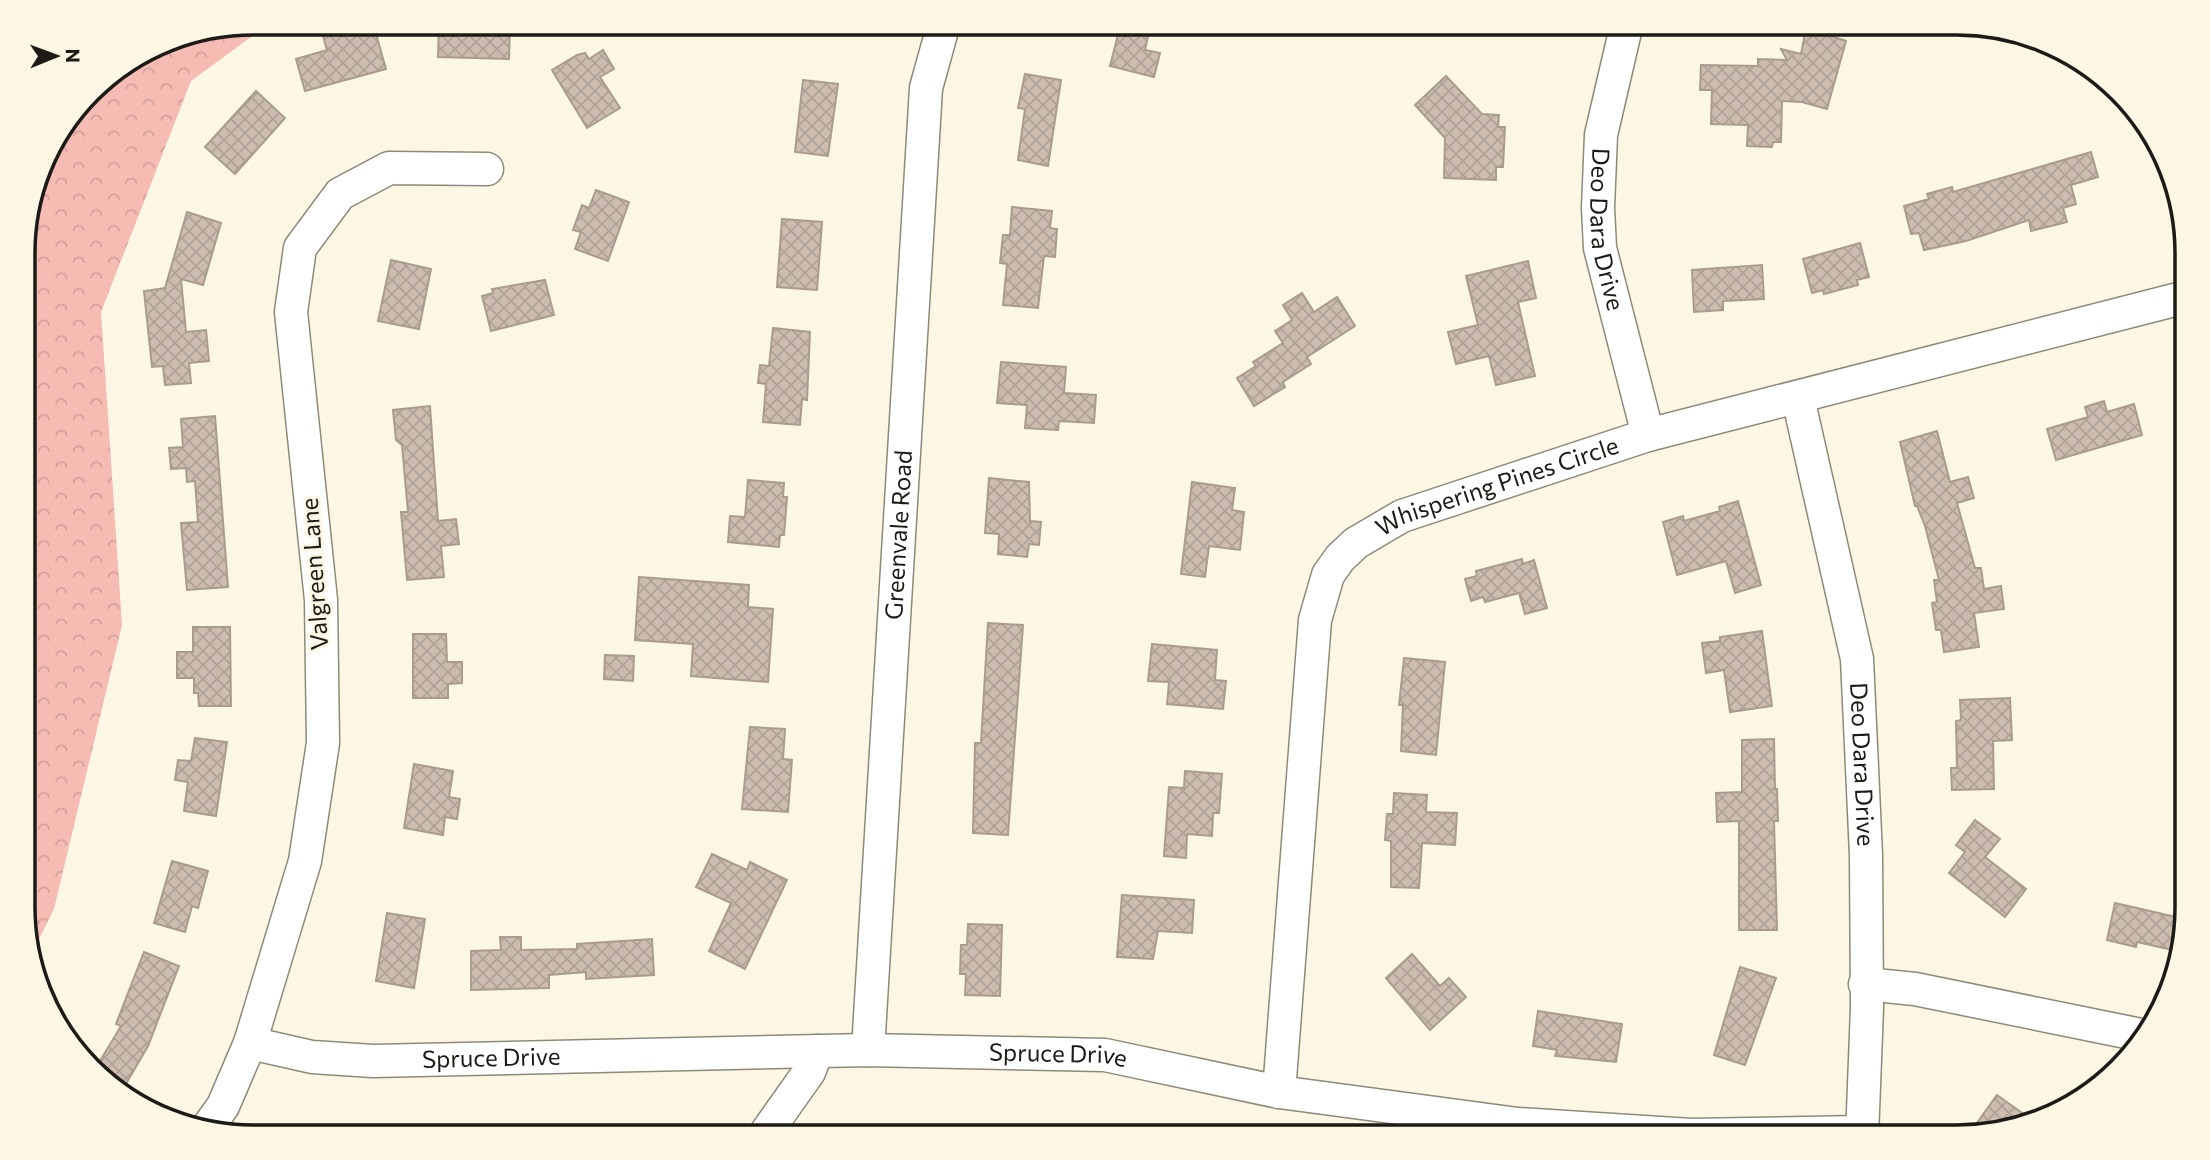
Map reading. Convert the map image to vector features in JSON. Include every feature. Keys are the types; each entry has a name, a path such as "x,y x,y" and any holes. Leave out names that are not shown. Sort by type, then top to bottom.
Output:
{"street":[{"name":"Greenvale Road","path":"868,1051 926,88 941,35"},
{"name":"Deo Dara Drive","path":"1624,35 1601,135 1598,208 1600,248 1648,435"},
{"name":"Valgreen Lane","path":"218,1121 250,1043 305,861 323,743 321,600 290,312 300,247 340,194 389,168 486,169"},
{"name":"Whispering Pines Circle","path":"1279,1092 1315,620 1328,575 1356,543 1402,516 1648,435 2175,300"},
{"name":"Deo Dara Drive","path":"1798,398 1857,659 1866,855 1867,1008 1861,1125"},
{"path":"1865,985 1915,989 2135,1033"},
{"name":"Spruce Drive","path":"250,1043 312,1057 373,1061 817,1051 1105,1055 1279,1092 1518,1125"},
{"path":"771,1125 808,1072 817,1051"}],"green space":[{"path":"254,35 191,81 101,312 122,625 54,909 38,941 35,907 35,239 42,197 64,144 72,132 89,109 120,80 157,57 183,47 210,39"}],"building":[{"path":"323,35 376,35 386,69 305,91 296,59 327,50"},
{"path":"439,35 510,35 509,59 438,57"},
{"path":"1118,35 1148,35 1145,50 1160,53 1154,77 1110,66"},
{"path":"1805,35 1828,35 1846,41 1827,109 1802,102 1782,101 1781,142 1773,142 1772,147 1747,146 1748,125 1711,124 1712,90 1700,90 1701,65 1758,66 1758,59 1787,60 1781,49 1801,54"},
{"path":"603,50 614,69 600,77 620,108 587,128 552,70 577,55 585,53 589,59"},
{"path":"1025,74 1061,80 1048,166 1018,160 1025,109 1018,108"},
{"path":"1446,76 1482,114 1499,115 1498,127 1505,127 1503,167 1496,167 1496,180 1444,178 1445,138 1415,105"},
{"path":"803,80 838,84 828,156 795,152"},
{"path":"256,91 285,118 235,174 205,147"},
{"path":"2091,152 2098,177 2071,185 2076,204 2063,208 2067,222 2031,231 2029,220 1966,241 1924,250 1919,233 1911,234 1904,206 1929,199 1927,194 1952,187 1953,192"},
{"path":"596,190 629,202 608,261 575,249 581,232 573,230 582,205 589,208"},
{"path":"1012,207 1052,211 1050,228 1057,229 1055,257 1044,256 1038,308 1003,305 1007,264 1000,263 1003,235 1010,235"},
{"path":"187,212 221,223 203,285 181,279 186,332 206,330 209,361 189,363 191,383 165,385 163,366 152,367 144,291 165,288"},
{"path":"782,219 822,222 817,290 777,287"},
{"path":"1860,243 1869,277 1857,280 1858,285 1824,294 1823,290 1812,293 1803,259"},
{"path":"391,260 431,269 419,329 378,321"},
{"path":"1528,261 1536,298 1518,302 1535,376 1496,385 1489,356 1456,364 1448,332 1478,325 1466,276"},
{"path":"1762,265 1764,299 1723,301 1723,310 1694,312 1692,270"},
{"path":"545,280 554,315 491,331 482,296 493,293 492,289"},
{"path":"1302,293 1314,312 1337,297 1355,326 1307,357 1311,364 1283,382 1285,387 1254,406 1237,378 1256,366 1253,362 1283,343 1275,331 1292,320 1283,305"},
{"path":"773,328 810,332 807,400 802,399 800,425 763,422 766,384 758,383 760,365 769,366"},
{"path":"1001,362 1066,367 1064,393 1096,395 1094,423 1059,421 1058,430 1025,428 1027,405 997,403"},
{"path":"2104,401 2107,412 2134,404 2142,435 2056,460 2047,429 2088,417 2085,407"},
{"path":"430,406 438,521 456,519 459,544 441,546 444,577 407,580 401,512 408,512 402,445 396,440 393,410"},
{"path":"215,416 228,587 187,590 181,523 198,522 195,481 187,482 186,468 171,469 169,448 183,447 181,419"},
{"path":"1937,431 1950,482 1968,477 1974,498 1957,503 1975,568 1981,568 1984,589 2001,586 2004,609 1974,613 1979,647 1944,652 1941,630 1936,630 1932,603 1937,602 1934,580 1939,580 1925,526 1915,506 1900,442"},
{"path":"989,478 1029,482 1030,521 1041,522 1039,545 1029,544 1027,557 998,554 999,534 985,533"},
{"path":"748,480 784,483 783,497 787,497 784,535 780,535 779,547 728,542 730,516 745,517"},
{"path":"1192,482 1235,488 1232,510 1244,512 1240,550 1209,546 1205,577 1181,574"},
{"path":"1738,501 1761,585 1735,593 1726,561 1677,575 1663,522 1683,516 1684,521 1720,511 1719,507"},
{"path":"1522,559 1523,564 1534,560 1547,608 1525,614 1519,593 1485,602 1483,597 1471,601 1465,579 1477,576 1476,571"},
{"path":"639,577 749,585 748,607 773,609 768,682 691,676 693,644 635,640"},
{"path":"988,623 1023,625 1008,835 973,833 975,743 981,743"},
{"path":"193,627 230,627 231,706 199,706 198,693 194,693 194,678 177,678 177,652 193,652"},
{"path":"1762,631 1772,706 1730,712 1724,670 1706,673 1702,643 1720,641 1720,637"},
{"path":"413,634 446,634 447,662 462,662 462,683 448,684 448,698 413,698"},
{"path":"1152,644 1217,650 1215,680 1226,681 1223,709 1167,704 1169,682 1148,681"},
{"path":"605,655 634,656 633,681 604,679"},
{"path":"1404,658 1445,662 1436,755 1401,751 1403,705 1399,705"},
{"path":"2010,698 2012,740 1993,741 1994,789 1952,790 1951,768 1957,768 1956,721 1961,720 1960,700"},
{"path":"750,727 785,729 783,759 792,760 788,812 742,809"},
{"path":"195,738 227,742 216,816 184,811 188,782 175,780 178,760 191,761"},
{"path":"1774,739 1778,821 1774,821 1777,930 1739,930 1739,821 1717,822 1716,793 1742,792 1742,740"},
{"path":"414,764 453,771 449,797 460,799 457,819 445,817 443,835 404,828"},
{"path":"1185,771 1222,774 1219,813 1213,813 1212,836 1187,834 1186,858 1164,856 1169,787 1184,788"},
{"path":"1394,793 1427,795 1426,812 1457,813 1455,845 1422,843 1419,888 1391,887 1391,841 1385,840 1387,814 1393,814"},
{"path":"1975,820 2000,839 1985,857 2026,889 2005,917 1949,873 1965,852 1956,845"},
{"path":"712,854 747,870 750,862 787,880 745,969 709,951 731,903 696,887"},
{"path":"172,861 208,871 198,908 192,906 185,932 154,923"},
{"path":"1122,895 1194,900 1192,933 1158,931 1153,959 1117,957"},
{"path":"2115,903 2174,917 2170,950 2137,942 2136,947 2107,940"},
{"path":"387,913 425,919 414,988 376,981"},
{"path":"968,924 1002,925 1000,996 965,995 966,974 960,974 961,945 967,945"},
{"path":"500,937 521,937 521,950 577,949 577,944 652,939 654,975 586,979 586,972 549,975 549,988 471,990 471,951 501,950"},
{"path":"144,952 179,966 148,1046 126,1084 100,1062 121,1026 116,1024"},
{"path":"1412,954 1440,986 1449,978 1466,997 1430,1030 1386,978"},
{"path":"1740,967 1776,978 1745,1065 1714,1055"},
{"path":"1538,1011 1622,1024 1616,1062 1555,1056 1557,1050 1533,1046"},
{"path":"1997,1095 2023,1114 2000,1121 1976,1124"}]}
